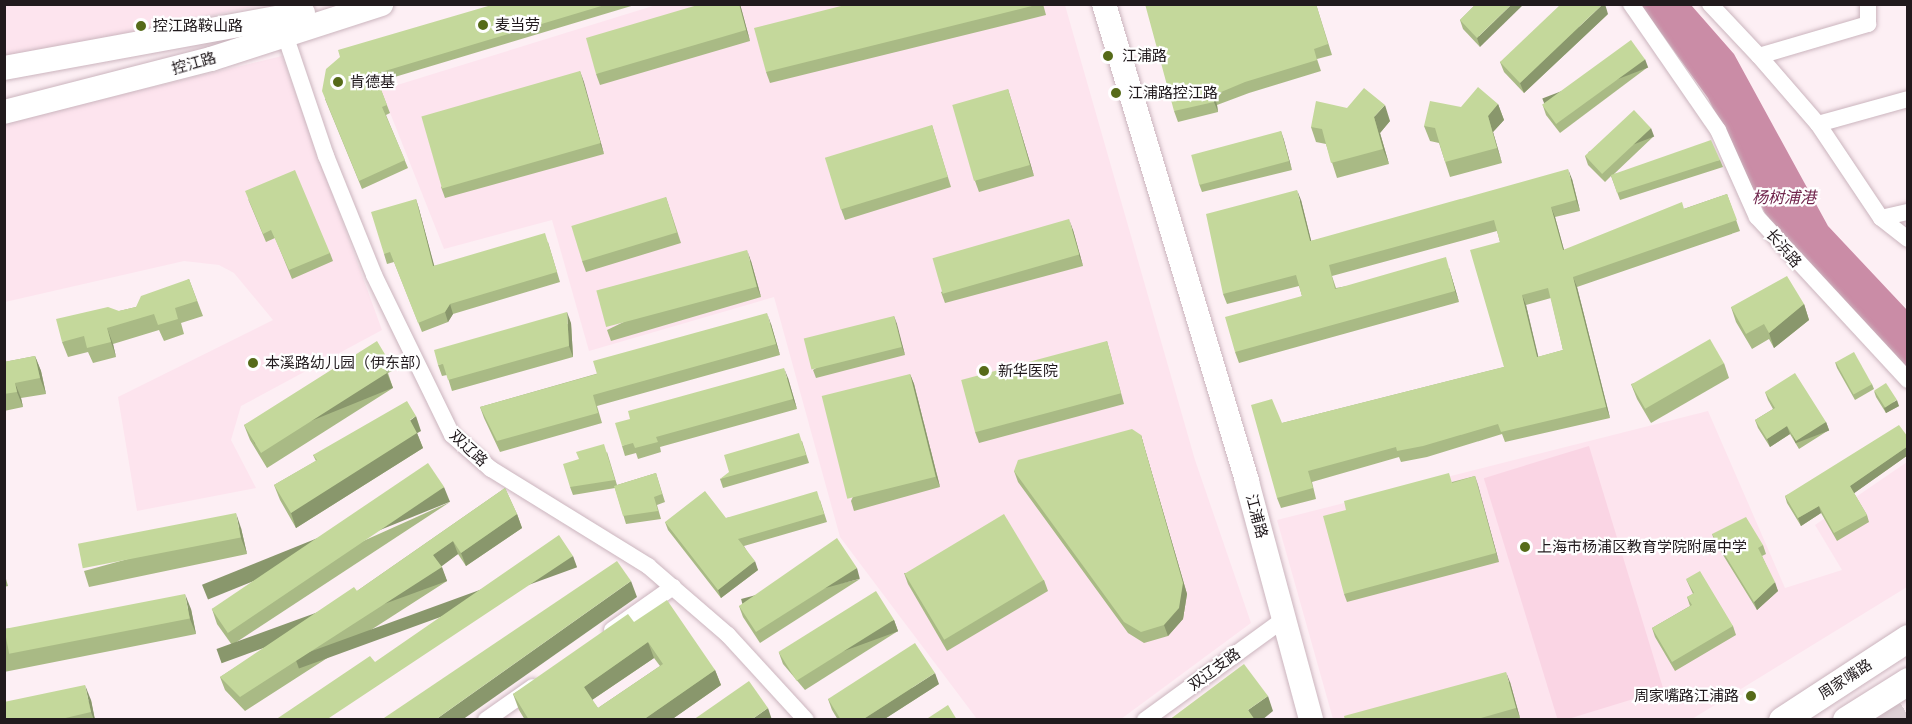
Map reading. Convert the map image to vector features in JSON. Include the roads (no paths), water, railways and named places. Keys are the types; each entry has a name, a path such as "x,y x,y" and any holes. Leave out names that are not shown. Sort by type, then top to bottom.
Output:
{"main road":[{"name":"控江路","path":"4,112 121,84 282,27 331,4"},
{"name":"控江路","path":"4,68 282,27 381,4"},
{"name":"江浦路","path":"1104,4 1284,619 1311,720"},
{"name":"周家嘴路","path":"1782,720 1908,638"},
{"path":"1846,720 1908,681"}],"street":[{"name":"长浜路","path":"1631,4 1718,130 1757,217 1908,380"},
{"path":"1710,4 1818,124 1881,218 1908,239"},
{"path":"1759,56 1868,24 1868,4"},
{"name":"双辽路","path":"282,27 326,156 370,264 452,435 491,469 673,587 728,635 806,720"},
{"path":"1818,124 1908,99"},
{"path":"1881,218 1908,212"},
{"path":"597,641 673,587"},
{"name":"双辽支路","path":"1145,720 1284,619"},
{"path":"486,720 549,675"}],"water":[{"name":"杨树浦港","path":"1641,5 1691,5 1734,54 1828,226 1907,310 1907,369 1805,265 1765,213 1708,98"}],"tunnel":[{"path":"1873,720 1908,698"}],"place":[{"name":"麦当劳","path":"483,25"},
{"name":"控江路鞍山路","path":"141,26"},
{"name":"江浦路","path":"1108,56"},
{"name":"肯德基","path":"338,82"},
{"name":"江浦路控江路","path":"1116,93"},
{"name":"本溪路幼儿园（伊东部）","path":"253,363"},
{"name":"新华医院","path":"984,371"},
{"name":"上海市杨浦区教育学院附属中学","path":"1525,547"},
{"name":"周家嘴路江浦路","path":"1751,696"}]}
